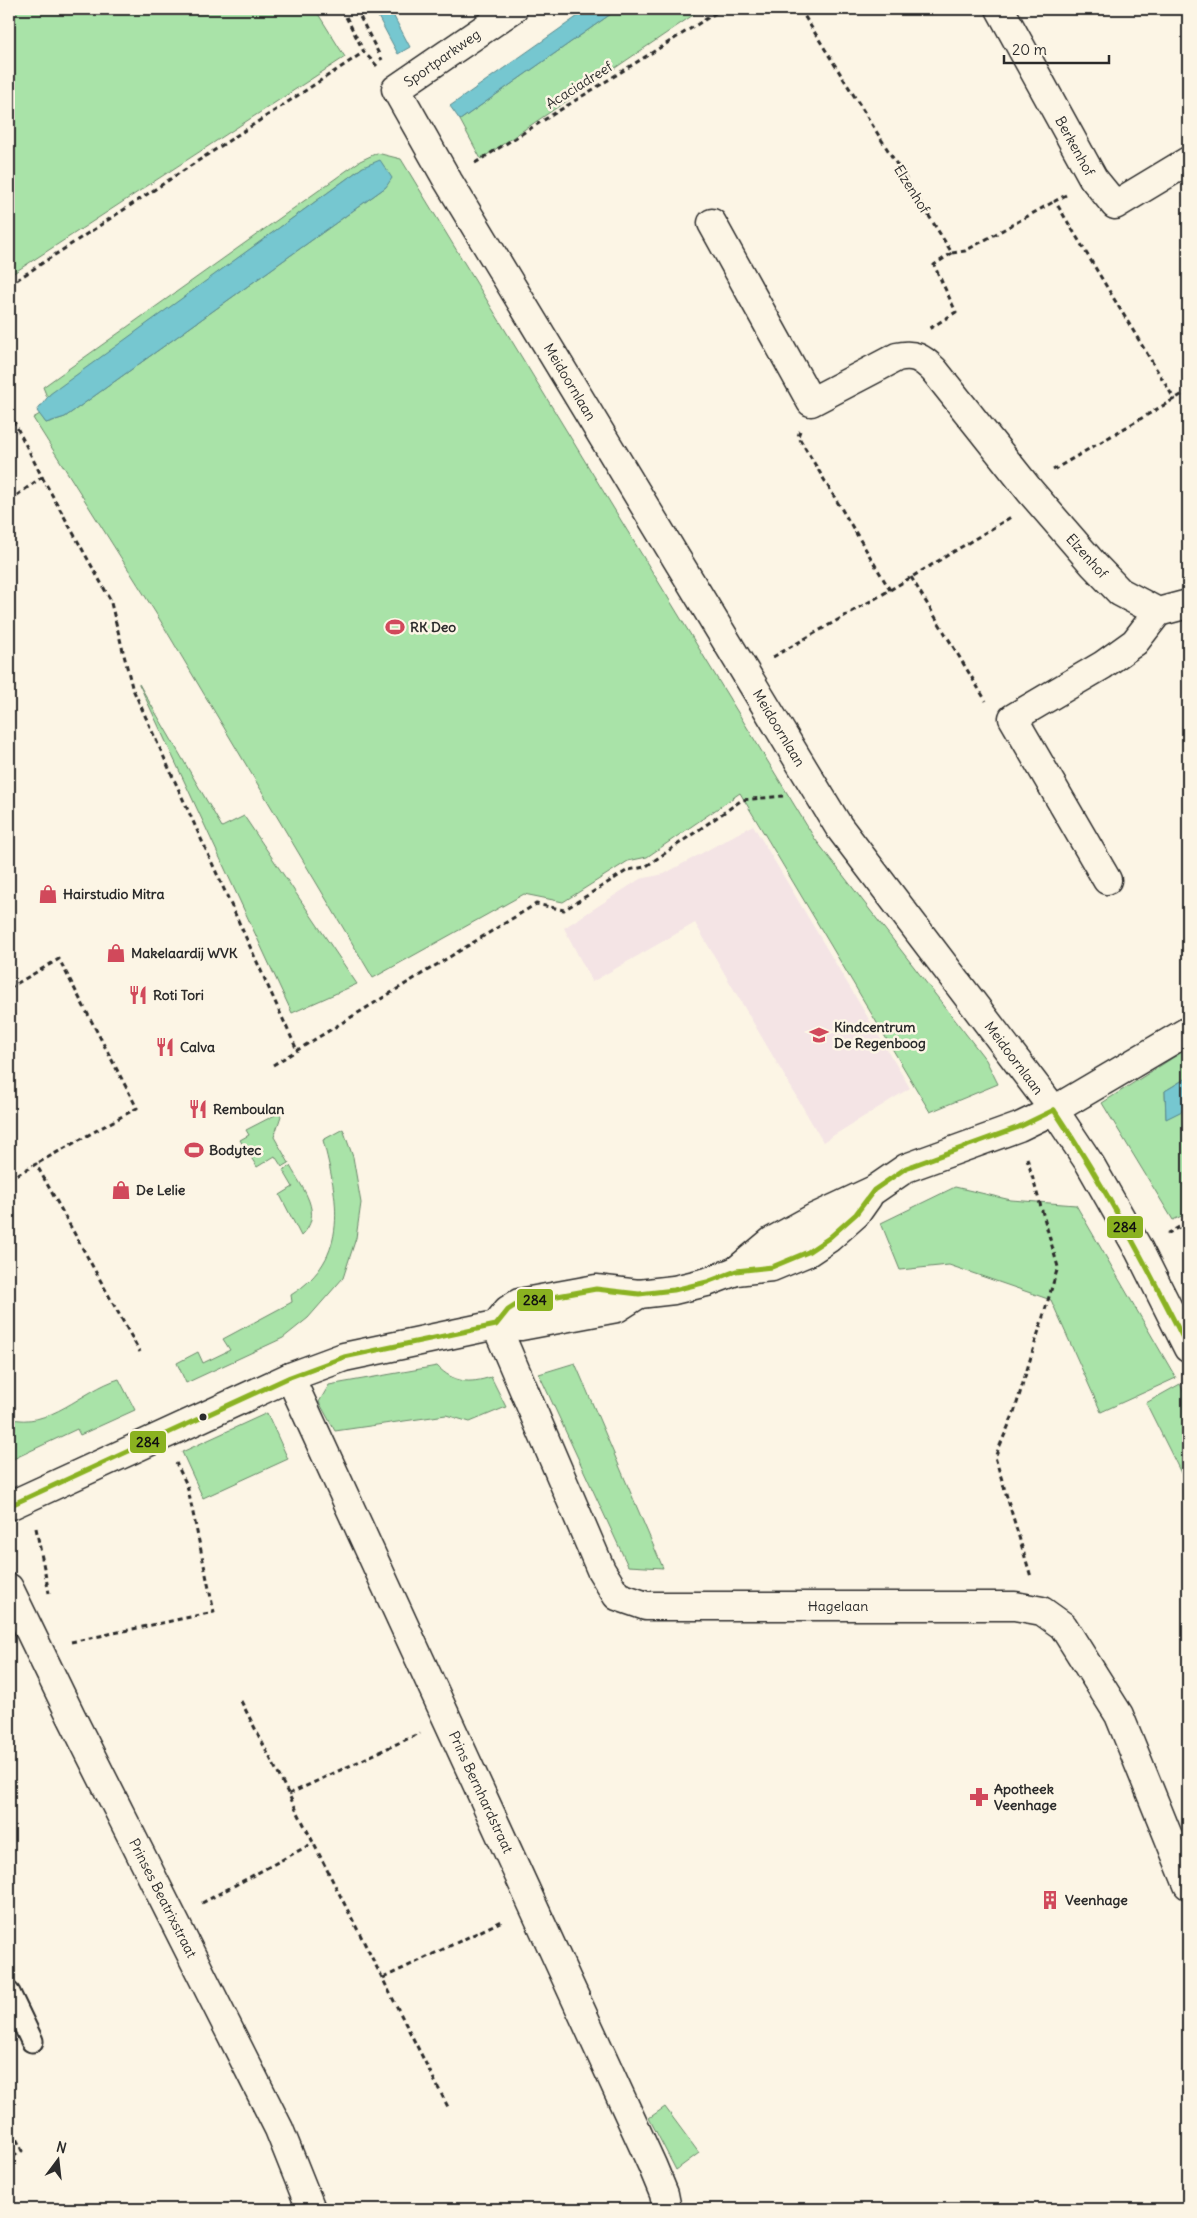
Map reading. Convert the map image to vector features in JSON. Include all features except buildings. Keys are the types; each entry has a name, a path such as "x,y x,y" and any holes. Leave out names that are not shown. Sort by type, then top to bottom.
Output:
{"street":[{"name":"Sportparkweg","path":"396,89 513,9"},
{"name":"Berkenhof","path":"1000,9 1093,178 1115,205 1188,161"},
{"name":"Meidoornlaan","path":"396,89 448,181 839,827 1054,1110 1090,1164 1138,1250 1188,1348"},
{"path":"712,223 811,402 897,357 908,355"},
{"name":"Elzenhof","path":"908,355 921,358 934,370 1030,491 1120,592 1158,612"},
{"path":"1107,880 1013,718 1103,666 1135,642 1158,612 1188,604"},
{"path":"9,1506 290,1377 344,1357 496,1325 521,1326 617,1308 639,1294 674,1290 707,1282 736,1271 772,1267 808,1252 829,1238 856,1214 874,1190 906,1168 1019,1127 1054,1110 1188,1031"},
{"name":"Hagelaan","path":"496,1325 602,1570 617,1596 646,1606 1015,1606 1042,1611 1064,1626 1119,1715 1188,1885"},
{"name":"Prins Bernhardstraat","path":"290,1377 652,2165 664,2194 667,2209"},
{"name":"Prinses Beatrixstraat","path":"9,1588 71,1716 280,2129 311,2209"}],"lane":[{"path":"9,1993 32,2041"}],"path":[{"path":"342,9 364,52 396,89"},
{"path":"356,9 396,89"},
{"name":"Acaciadreef","path":"448,181 722,9"},
{"name":"Elzenhof","path":"800,9 952,252"},
{"path":"9,285 364,52"},
{"path":"908,355 930,328 956,312 934,265 952,252 965,251 1093,178"},
{"path":"1055,201 1175,400"},
{"path":"746,672 890,590 1016,514 1030,491 1051,472 1188,391"},
{"path":"811,402 798,436 890,590"},
{"path":"9,412 42,477 110,599 132,686 297,1050"},
{"path":"9,501 42,477"},
{"path":"911,577 997,719 1013,718"},
{"path":"273,1065 536,904 564,910 628,870 645,867 742,800 796,795 814,786"},
{"path":"9,988 59,959 137,1108 9,1179"},
{"path":"1019,1127 1058,1267 1014,1413 995,1457 1042,1611"},
{"path":"36,1164 140,1352"},
{"path":"70,1642 214,1612 187,1485 163,1435"},
{"path":"241,1701 448,2107"},
{"path":"289,1794 448,1720"},
{"path":"173,1918 313,1842"},
{"path":"383,1978 533,1906"},
{"path":"9,2123 22,2151 9,2159"}],"shaded area":[{"name":"Kindcentrum De Regenboog","path":"753,825 910,1088 823,1142 695,923 592,982 564,928 640,879 664,874"}],"green space":[{"path":"9,9 315,9 345,57 9,276"},
{"path":"618,9 702,9 481,159 460,120"},
{"name":"RK Deo","path":"377,153 401,159 815,839 986,1060 998,1084 930,1112 740,793 647,857 628,861 563,902 524,894 373,978 157,615 33,418 40,414 46,423 65,417 386,187 363,167 47,397 43,387 360,161"},
{"path":"139,684 222,827 244,816 357,984 292,1013"},
{"path":"1188,1048 1188,1077 1165,1091 1166,1118 1188,1108 1188,1213 1173,1220 1102,1103"},
{"path":"279,1113 281,1116 274,1137 289,1163 282,1167 275,1156 257,1167 240,1140 249,1135 246,1130"},
{"path":"343,1129 353,1157 361,1203 356,1238 343,1278 308,1318 283,1338 186,1383 177,1363 198,1352 203,1363 230,1350 223,1339 292,1302 291,1295 310,1280 323,1263 331,1245 335,1225 335,1205 333,1184 323,1140"},
{"path":"290,1166 305,1192 311,1210 308,1228 301,1236 280,1195 293,1187 283,1170"},
{"path":"955,1187 1011,1200 1076,1205 1176,1378 1101,1412 1051,1300 949,1265 900,1270 881,1223"},
{"path":"575,1363 663,1568 628,1566 539,1374"},
{"path":"437,1366 443,1372 456,1379 476,1381 491,1377 506,1407 470,1422 446,1415 335,1431 319,1402 329,1385"},
{"path":"119,1379 135,1410 80,1435 77,1429 9,1461 9,1418 38,1419 52,1414 105,1384"},
{"path":"1180,1384 1188,1400 1188,1487 1146,1403"},
{"path":"267,1413 288,1459 203,1498 182,1452"},
{"path":"665,2107 699,2153 676,2170 649,2118"}],"water":[{"path":"374,9 390,9 410,47 398,54"},
{"path":"588,9 618,9 460,120 450,106"},
{"path":"380,160 392,178 386,187 65,417 46,423 37,411 50,394 363,167"},
{"path":"1188,1077 1188,1108 1166,1119 1165,1091"}],"transit line":[{"name":"284","path":"1054,1110 1091,1168 1125,1227 1188,1348"},
{"name":"284","path":"9,1506 290,1377 344,1357 496,1325 508,1310 519,1303 596,1289 639,1294 674,1290 707,1282 736,1271 772,1267 808,1252 829,1238 856,1214 874,1190 906,1168 1019,1127 1054,1110"}],"place":[{"name":"RK Deo","path":"395,627"},
{"name":"Hairstudio Mitra","path":"48,894"},
{"name":"Makelaardij WVK","path":"116,953"},
{"name":"Roti Tori","path":"138,995"},
{"name":"Kindcentrum De Regenboog","path":"819,1035"},
{"name":"Calva","path":"165,1047"},
{"name":"Remboulan","path":"198,1109"},
{"name":"Bodytec","path":"194,1150"},
{"name":"De Lelie","path":"121,1190"},
{"name":"Apotheek Veenhage","path":"979,1797"},
{"name":"Veenhage","path":"1050,1900"}]}
